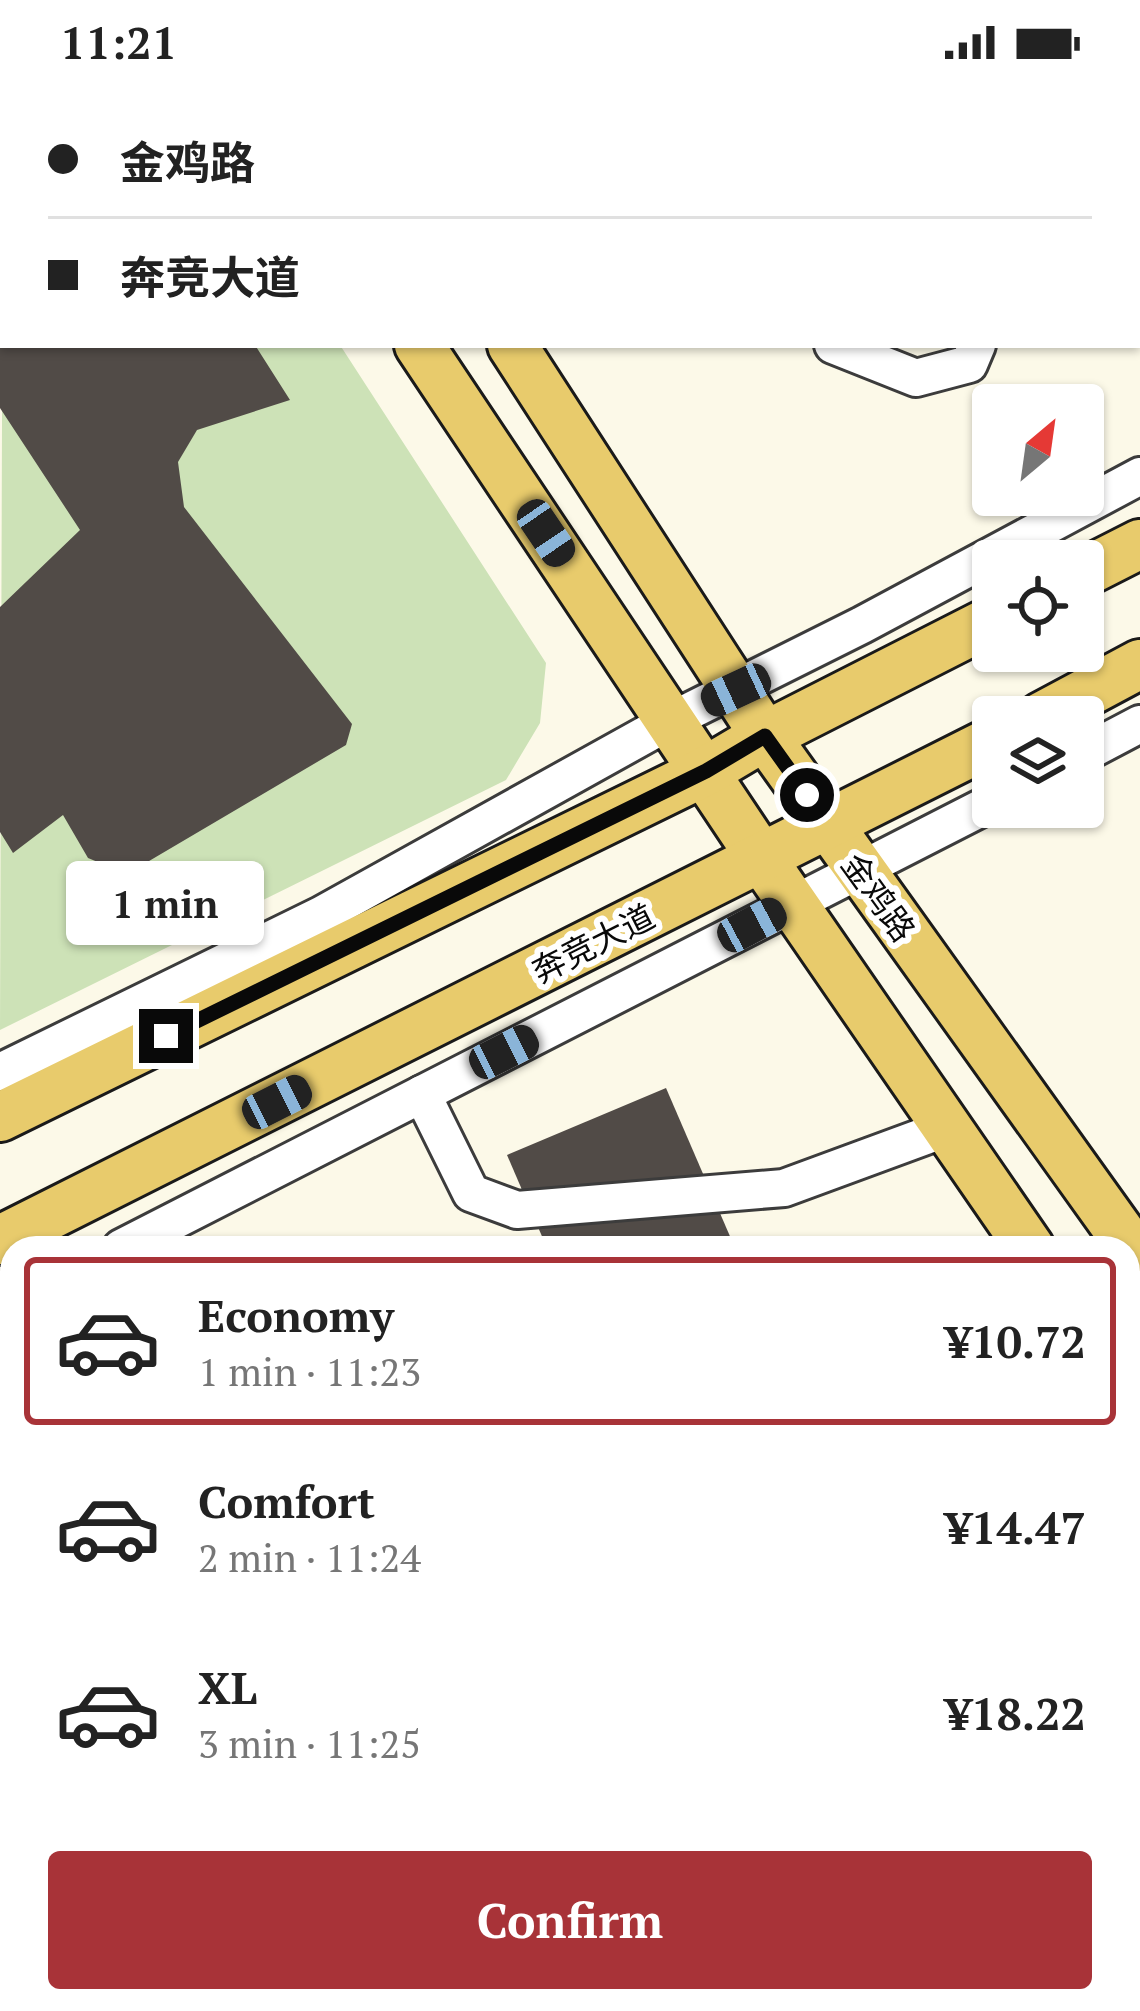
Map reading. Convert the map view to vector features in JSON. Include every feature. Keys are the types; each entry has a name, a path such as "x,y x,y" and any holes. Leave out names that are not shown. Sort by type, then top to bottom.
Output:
{"main road":[{"path":"421,348 762,859 1022,1236"},
{"name":"金鸡路","path":"514,348 765,736 1123,1236"},
{"path":"1104,562 1140,544"},
{"path":"0,1117 706,771 972,631"},
{"path":"1080,696 1140,664"},
{"name":"奔竞大道","path":"8,1236 972,752"}],"street":[{"path":"840,348 916,379 969,364 976,348"},
{"path":"0,1072 321,915 672,721 1140,476"},
{"path":"1104,743 1140,724"},
{"path":"144,1236 972,813"},
{"path":"422,1094 471,1193 517,1210 784,1188 947,1128"}],"green space":[{"path":"2,348 342,348 546,663 540,723 506,780 0,1030"}],"building":[{"path":"0,348 257,348 290,400 197,430 178,462 184,507 352,724 346,745 127,874 88,858 63,815 13,853 0,832 0,607 80,530 0,408"},
{"path":"666,1088 730,1236 542,1236 507,1155"}],"route":[{"path":"166,1036 706,771 765,736 807,795"}]}
